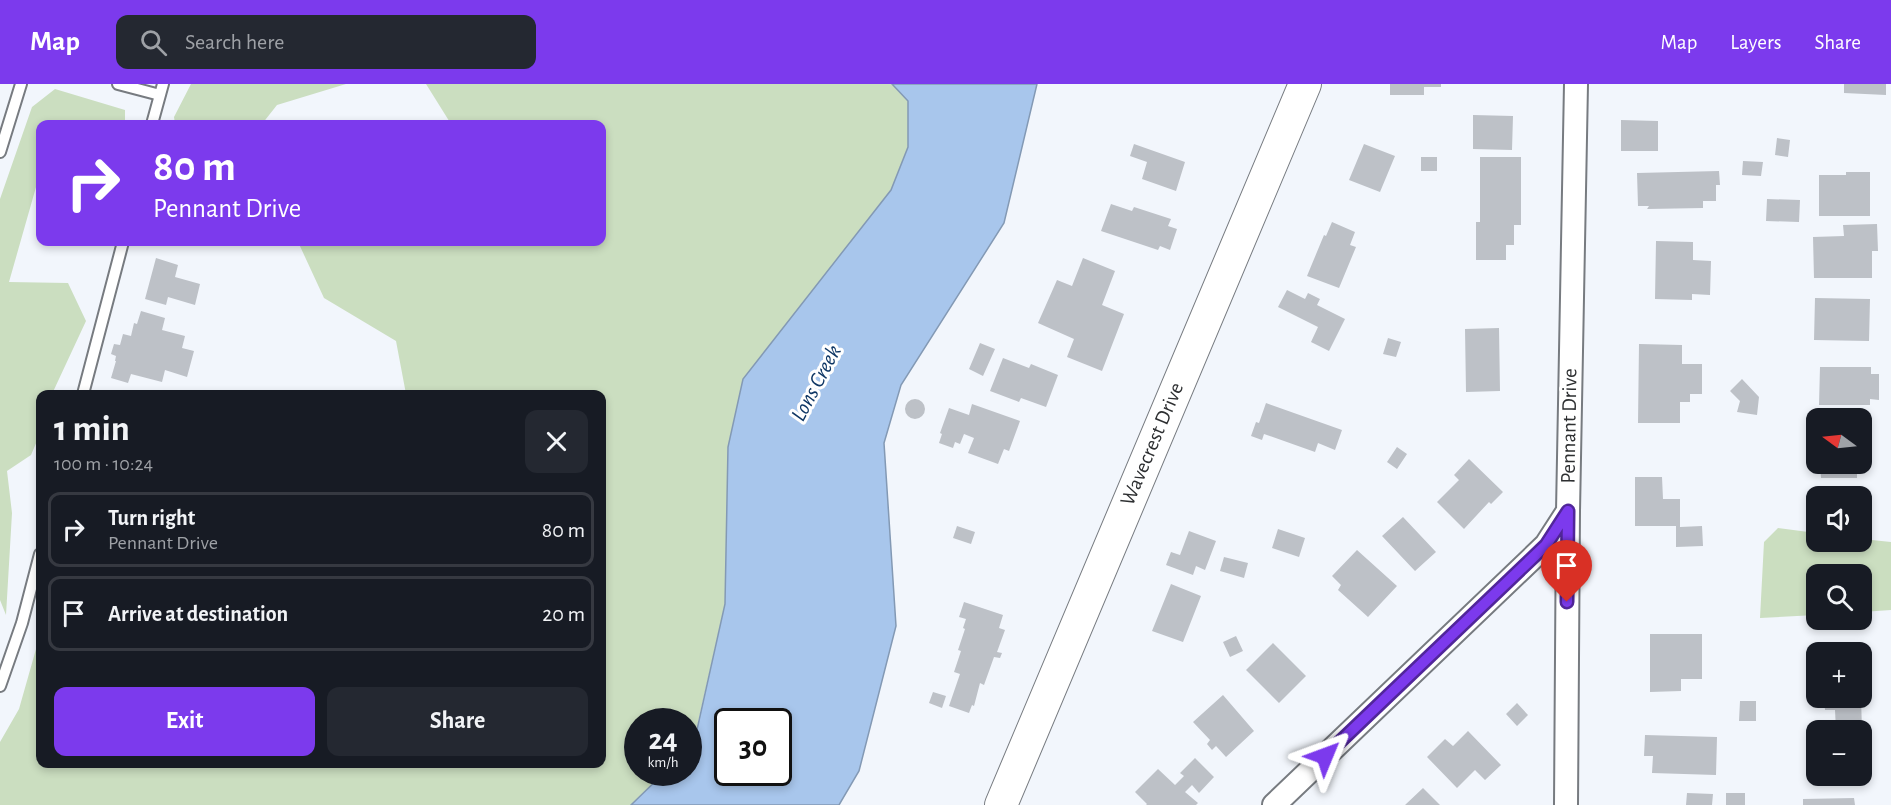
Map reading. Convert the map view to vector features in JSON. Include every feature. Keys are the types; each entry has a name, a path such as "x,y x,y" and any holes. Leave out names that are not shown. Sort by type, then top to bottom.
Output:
{"street":[{"name":"Wavecrest Drive","path":"1001,805 1305,84"},
{"name":"Pennant Drive","path":"1566,805 1568,511 1576,84"},
{"path":"1274,805 1546,545 1568,511"}],"lane":[{"path":"0,152 21,84"},
{"path":"118,84 161,89 153,120"},
{"path":"84,390 122,246"},
{"path":"0,686 22,622 36,569"}],"green space":[{"path":"191,84 346,84 277,105 265,120 174,120"},
{"path":"426,84 892,84 908,101 908,147 891,190 743,380 728,447 725,604 701,708 624,708 624,786 651,786 631,805 0,805 0,742 19,709 36,649 36,768 606,768 606,390 405,390 396,341 324,298 300,246 606,246 606,120 448,120"},
{"path":"55,89 125,110 125,120 36,120 36,187 9,282 68,283 86,321 54,390 36,390 36,443 31,455 7,471 12,513 6,615 0,600 0,199 32,107"},
{"path":"1778,528 1806,532 1806,552 1872,552 1872,540 1891,542 1891,610 1872,611 1872,564 1806,564 1806,616 1760,618 1764,542"}],"water":[{"name":"Lons Creek","path":"892,84 1037,84 1004,223 901,385 884,443 896,626 859,771 839,805 631,805 651,786 702,786 702,708 725,604 728,447 743,379 891,190 908,147 908,101"}],"building":[{"path":"1390,84 1441,84 1441,87 1424,87 1424,95 1390,95"},
{"path":"1844,84 1886,84 1886,95 1844,93"},
{"path":"1473,115 1513,116 1512,150 1473,149"},
{"path":"1621,120 1658,121 1658,151 1621,151"},
{"path":"1777,138 1790,140 1788,157 1775,155"},
{"path":"1134,144 1185,162 1176,191 1142,179 1147,162 1130,156"},
{"path":"1364,144 1395,156 1380,192 1349,180"},
{"path":"1421,157 1437,157 1437,171 1421,171"},
{"path":"1480,157 1521,157 1521,225 1514,225 1514,245 1506,245 1506,260 1476,260 1476,222 1480,222"},
{"path":"1743,161 1763,162 1761,176 1742,175"},
{"path":"1719,171 1720,185 1716,185 1716,201 1703,201 1703,208 1647,209 1649,206 1638,206 1637,173"},
{"path":"1846,172 1870,172 1870,216 1819,216 1819,175 1846,175"},
{"path":"1767,199 1800,200 1799,222 1766,221"},
{"path":"1111,204 1132,211 1134,207 1171,219 1168,226 1177,229 1170,250 1160,246 1158,250 1101,231"},
{"path":"1332,222 1355,232 1350,245 1356,247 1339,288 1307,276"},
{"path":"1877,224 1878,251 1872,251 1872,278 1814,278 1813,237 1844,236 1843,225"},
{"path":"1656,241 1693,242 1693,260 1711,261 1710,295 1692,294 1692,300 1655,299"},
{"path":"156,258 178,265 175,277 200,284 195,305 168,297 166,305 145,299"},
{"path":"1083,258 1115,271 1102,305 1124,314 1102,371 1067,357 1074,339 1038,323 1057,280 1072,286"},
{"path":"1287,290 1305,299 1308,293 1320,299 1317,305 1345,319 1329,351 1311,342 1318,327 1278,307"},
{"path":"1815,298 1870,299 1869,341 1814,340"},
{"path":"141,311 165,318 162,330 185,336 182,348 194,351 187,377 165,370 162,382 131,374 128,383 111,378 116,361 116,356 111,354 114,344 120,345 123,334 131,336 134,323 137,324"},
{"path":"1499,328 1500,391 1466,392 1465,329"},
{"path":"1388,338 1401,342 1396,357 1383,354"},
{"path":"980,343 995,349 983,376 969,369"},
{"path":"1639,344 1682,345 1682,364 1702,364 1702,394 1690,394 1690,402 1680,402 1680,423 1638,423"},
{"path":"1003,358 1029,368 1031,364 1058,375 1046,407 1021,398 1019,402 990,391"},
{"path":"1820,367 1871,367 1871,374 1879,374 1879,400 1870,399 1870,405 1819,405"},
{"path":"1742,379 1759,397 1757,415 1737,412 1740,401 1730,391"},
{"path":"911,399 919,399 925,405 925,413 919,419 911,419 905,413 905,405"},
{"path":"1266,403 1342,430 1335,450 1318,443 1315,452 1264,434 1262,440 1251,436 1256,422 1259,423"},
{"path":"972,404 1020,421 1009,451 1004,449 998,464 968,453 974,438 964,434 960,444 955,442 953,448 939,443 949,408 969,415"},
{"path":"1397,447 1407,454 1397,469 1387,462"},
{"path":"1469,459 1503,492 1491,504 1489,502 1464,529 1437,502 1459,480 1454,475"},
{"path":"1821,474 1857,474 1857,478 1821,478"},
{"path":"1635,477 1662,477 1663,499 1680,499 1680,527 1702,526 1703,546 1676,547 1676,526 1635,526"},
{"path":"1403,517 1436,552 1415,571 1382,536"},
{"path":"957,526 975,532 971,544 953,538"},
{"path":"1278,529 1305,538 1299,557 1272,548"},
{"path":"1189,531 1216,541 1205,570 1196,566 1193,575 1166,565 1171,552 1180,555"},
{"path":"1357,550 1397,586 1368,617 1338,590 1341,585 1332,576"},
{"path":"1224,557 1248,563 1244,578 1220,571"},
{"path":"1171,584 1201,596 1183,642 1152,631"},
{"path":"964,602 1003,615 999,628 1005,630 997,652 1002,653 1000,658 994,657 984,685 980,683 974,706 972,705 969,713 949,706 960,674 954,672 965,629 963,628 966,619 959,617"},
{"path":"1650,634 1702,634 1702,679 1681,679 1681,691 1650,692"},
{"path":"1236,636 1243,651 1230,657 1223,642"},
{"path":"1273,643 1306,676 1279,703 1246,670"},
{"path":"933,692 946,696 942,708 929,703"},
{"path":"1223,695 1254,731 1226,757 1216,746 1212,750 1207,744 1210,740 1193,722"},
{"path":"1740,701 1756,701 1756,721 1739,721"},
{"path":"1517,703 1528,715 1517,726 1506,714"},
{"path":"1825,708 1861,708 1862,720 1836,720 1835,710 1825,710"},
{"path":"1468,731 1501,765 1485,780 1475,770 1457,788 1427,757 1445,739 1453,746"},
{"path":"1645,735 1717,737 1716,775 1652,773 1653,756 1644,756"},
{"path":"1195,758 1214,777 1199,793 1192,785 1185,792 1198,803 1196,805 1146,805 1135,792 1158,769 1175,785 1184,776 1180,773"},
{"path":"1423,788 1440,805 1405,805"},
{"path":"1687,793 1713,794 1712,805 1686,805"},
{"path":"1726,793 1745,793 1745,805 1726,805"},
{"path":"1854,798 1855,805 1803,805 1803,799"}],"route":[{"path":"1325,756 1546,545 1568,511 1567,602"}]}
